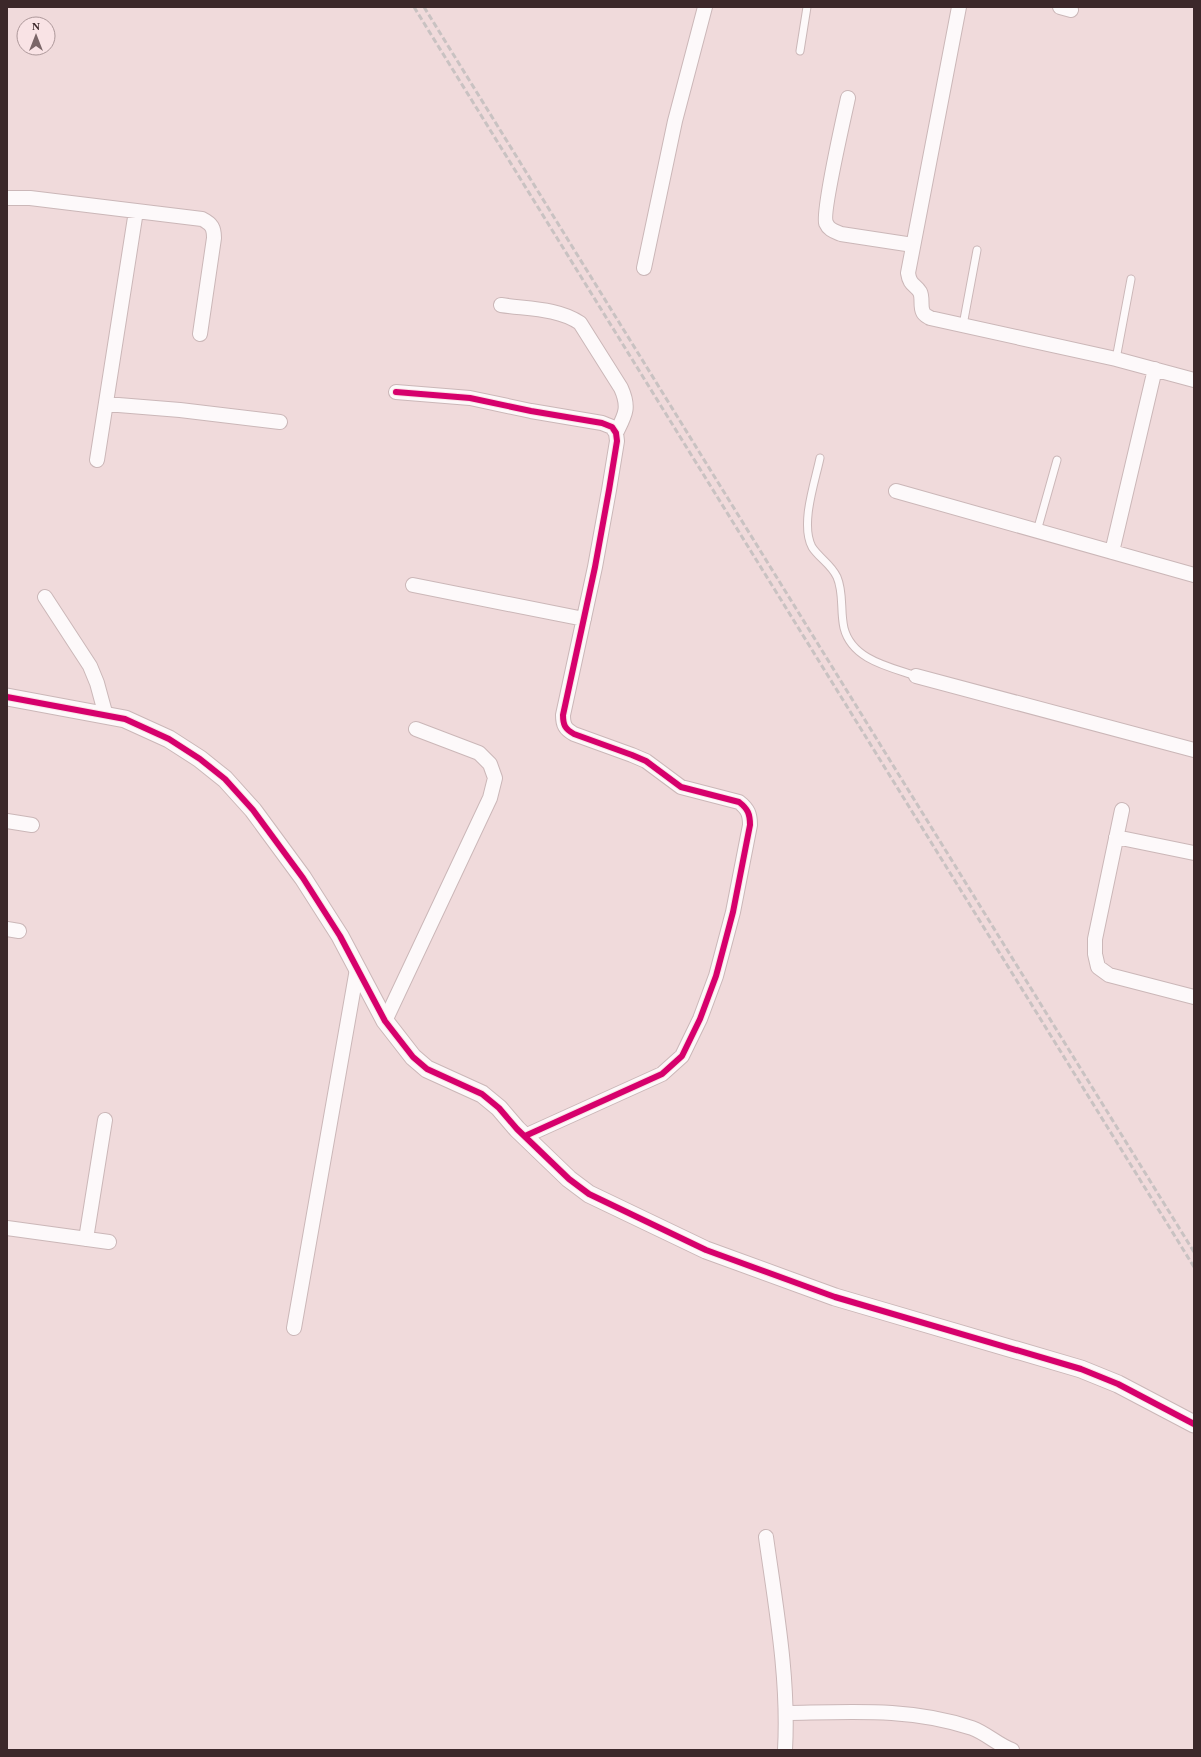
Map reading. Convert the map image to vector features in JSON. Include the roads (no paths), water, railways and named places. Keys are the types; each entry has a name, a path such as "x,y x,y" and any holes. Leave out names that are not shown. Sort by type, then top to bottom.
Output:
{"street":[{"path":"644,268 675,120 705,7"},
{"path":"959,7 908,273 912,285 919,290 922,302 921,309 924,314 930,318 1116,359 1194,380"},
{"path":"848,98 827,203 826,222 831,230 841,234 913,245"},
{"path":"7,198 16,196 202,219 210,224 214,230 200,334"},
{"path":"97,460 136,211"},
{"path":"501,305 552,312 572,318 580,323 621,388 626,400 626,411 616,433 609,490 584,619 563,715 563,724 566,730 632,755 646,762 681,787 739,802 747,808 750,816 750,825 733,912 716,976 700,1019 682,1056 662,1074 525,1136"},
{"path":"1112,552 1155,369"},
{"path":"396,392 476,399 602,424 612,428 616,433"},
{"path":"106,404 180,410 280,422"},
{"path":"896,490 1194,575"},
{"path":"413,585 584,619"},
{"path":"45,597 90,666 97,683 106,716"},
{"path":"916,676 1194,750"},
{"path":"7,697 125,720 169,739 225,779 253,810 303,878 340,936 385,1021 413,1057 427,1069 482,1094 499,1108 569,1179 589,1194 706,1250 835,1297 1082,1369 1118,1384 1194,1424"},
{"path":"385,1021 490,798 495,778 490,764 479,753 416,729"},
{"path":"1122,810 1096,939 1095,954 1098,967 1109,974 1194,997"},
{"path":"7,820 32,825"},
{"path":"1116,837 1194,853"},
{"path":"294,1328 357,969"},
{"path":"86,1239 105,1120"},
{"path":"7,1228 109,1242"},
{"path":"766,1537 786,1696 785,1750"},
{"path":"786,1714 872,1711 906,1714 952,1722 973,1729 1012,1750"}],"lane":[{"path":"800,51 807,7"},
{"path":"963,325 978,250"},
{"path":"1116,359 1131,280"},
{"path":"820,458 807,523 807,537 813,548 832,568 841,588 844,628 849,641 865,657 916,676"},
{"path":"1037,530 1057,460"}],"railway":[{"path":"414,7 1194,1267"},
{"path":"424,7 1194,1252"}]}
